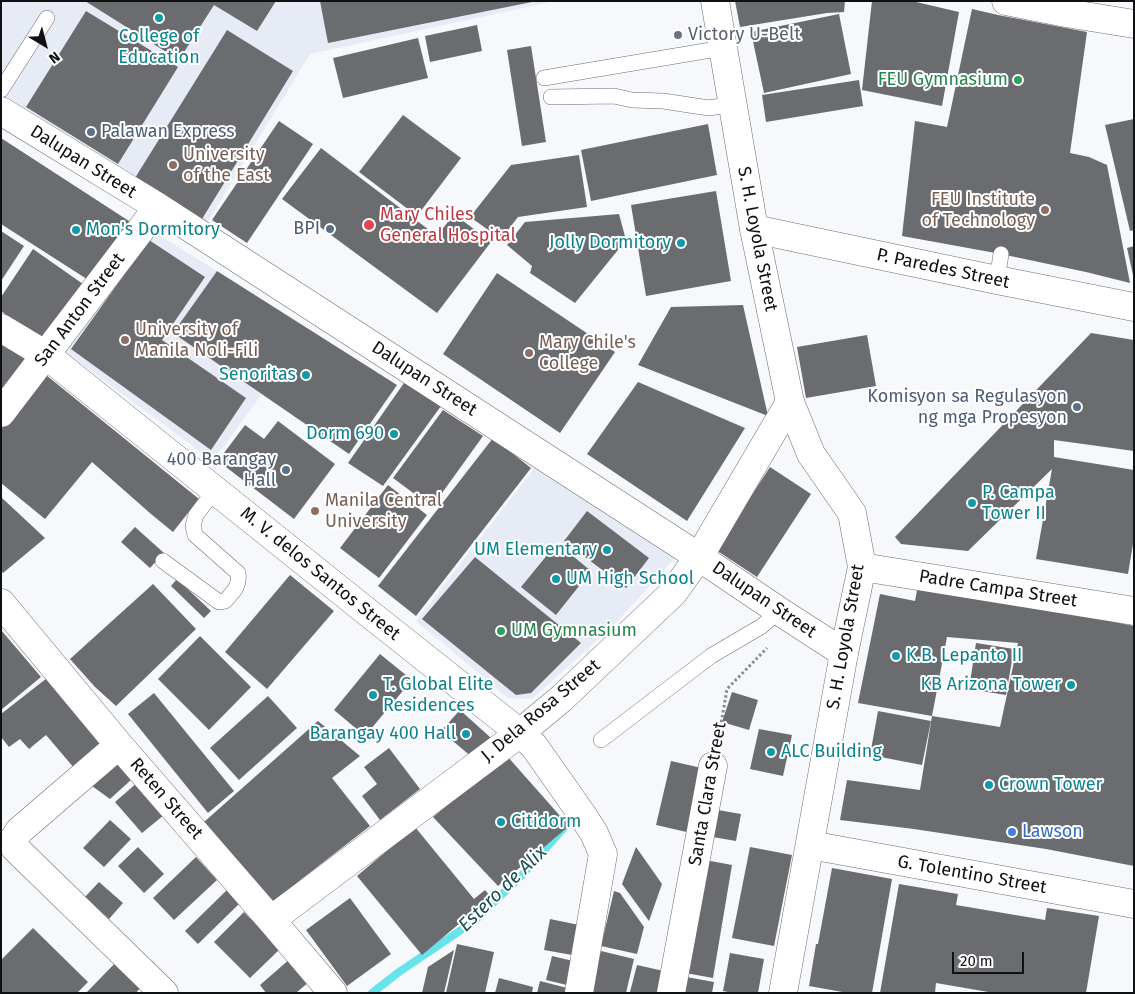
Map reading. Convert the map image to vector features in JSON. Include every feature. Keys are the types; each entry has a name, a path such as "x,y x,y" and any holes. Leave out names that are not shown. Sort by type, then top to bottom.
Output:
{"street":[{"name":"S. H. Loyola Street","path":"715,1 754,229 790,402 811,454 852,513 862,568 844,653 782,993"},
{"path":"1006,1 1134,24"},
{"name":"Dalupan Street","path":"1,111 158,207 844,653"},
{"name":"San Anton Street","path":"1,413 158,207"},
{"name":"P. Paredes Street","path":"754,229 999,267 1134,307"},
{"name":"M. V. delos Santos Street","path":"1,328 46,355 534,746 594,833 603,854 579,993"},
{"name":"J. Dela Rosa Street","path":"271,920 520,733 562,698 673,593 699,557 790,402"},
{"name":"Padre Campa Street","path":"862,568 1134,611"},
{"name":"Reten Street","path":"1,603 119,745 332,993"},
{"path":"119,745 19,831 14,839 15,848 164,993"},
{"name":"Santa Clara Street","path":"671,993 713,766"},
{"name":"G. Tolentino Street","path":"810,845 1134,904"}],"lane":[{"path":"1,90 48,18"},
{"path":"544,78 723,48"},
{"path":"551,97 614,96 632,100 663,101 709,108 733,104"},
{"path":"163,562 219,602 224,601 233,592 239,581 238,573 195,535 192,526 196,515 215,490"},
{"path":"601,740 711,656 762,626 779,611"}],"path":[{"name":"Santa Clara Street","path":"713,766 727,689 767,648"}],"shaded area":[{"name":"University of the East","path":"1,1 555,1 310,54 205,226 1,104"},
{"name":"University of Manila Noli-Fili","path":"149,229 217,271 173,333 262,394 213,461 60,348"},
{"path":"537,465 676,557 613,626 532,699 508,698 416,621"}],"building":[{"name":"College of Education","path":"85,1 276,1 257,31 214,5 179,60"},
{"path":"320,1 532,1 532,2 328,43"},
{"path":"735,1 845,1 844,12 740,27"},
{"path":"872,1 912,1 959,12 942,106 862,90"},
{"path":"972,9 1087,32 1070,153 1089,157 1107,165 1130,283 1001,254 902,236 915,121 947,127"},
{"path":"86,11 178,67 118,164 26,107"},
{"path":"839,14 851,74 764,93 751,32"},
{"path":"477,25 482,51 430,62 425,36"},
{"path":"227,30 293,71 202,219 135,178"},
{"path":"418,38 428,78 343,98 333,58"},
{"path":"531,46 546,142 522,146 507,50"},
{"path":"859,80 863,106 766,122 762,95"},
{"path":"403,115 461,158 417,216 359,172"},
{"path":"1134,119 1134,230 1130,231 1105,125"},
{"path":"279,121 313,144 247,243 212,220"},
{"path":"708,124 717,175 591,201 581,150"},
{"name":"Mon's Dormitory","path":"1,138 132,223 93,283 1,224"},
{"name":"Mary Chiles General Hospital","path":"321,148 437,236 454,214 491,242 437,313 282,199"},
{"path":"579,155 587,207 518,217 501,239 470,217 511,165"},
{"name":"Jolly Dormitory","path":"716,191 731,281 646,296 631,205"},
{"path":"619,214 626,240 575,303 530,273 532,266 507,245 525,222"},
{"path":"1,231 24,246 1,281"},
{"name":"University of Manila Noli-Fili","path":"149,240 205,277 162,340 246,398 211,450 71,349"},
{"path":"1134,246 1134,275 1133,275 1127,248"},
{"path":"33,249 83,284 41,340 1,311 1,297"},
{"path":"217,271 397,385 349,454 173,333"},
{"name":"Mary Chile's College","path":"497,273 615,352 560,433 443,354"},
{"path":"743,305 768,416 638,365 671,307"},
{"path":"1091,333 1134,340 1134,451 1054,440 1054,457 1134,470 1134,538 1128,574 1036,559 1052,469 968,551 901,544 895,537"},
{"path":"867,335 876,386 806,398 797,347"},
{"path":"1,343 28,361 1,398"},
{"path":"46,375 199,499 173,532 92,462 45,519 1,483 1,429"},
{"path":"638,382 745,428 687,521 587,454"},
{"name":"Dorm 690","path":"404,383 441,406 383,486 348,463"},
{"path":"443,410 483,436 432,507 393,478"},
{"name":"400 Barangay Hall","path":"278,421 335,464 294,519 218,461 245,425 264,439"},
{"path":"493,438 531,468 416,616 378,586"},
{"path":"770,467 811,494 757,577 716,550"},
{"path":"388,485 427,515 379,578 340,548"},
{"path":"1,497 45,538 3,573 1,571"},
{"name":"UM Elementary","path":"587,511 649,558 626,588 564,541"},
{"path":"135,527 164,553 150,568 121,542"},
{"name":"UM High School","path":"557,543 591,571 556,615 521,587"},
{"name":"UM Gymnasium","path":"475,557 581,643 531,693 516,695 422,619"},
{"path":"290,575 334,611 267,689 225,652"},
{"path":"177,579 211,611 204,618 171,586"},
{"path":"153,584 196,629 116,706 95,687 70,659"},
{"path":"918,585 1134,626 1134,866 1046,849 840,820 847,780 920,790 932,716 858,703 880,594 915,601","holes":["947,637 1018,643 1000,727 932,716"]},
{"path":"1,630 41,677 1,710"},
{"path":"200,636 251,687 209,730 158,679"},
{"path":"976,643 1014,649 1006,695 969,689"},
{"name":"T. Global Elite Residences","path":"380,654 412,680 365,736 334,710"},
{"path":"47,678 105,747 75,769 46,735 29,749 20,739 9,747 1,737 1,714"},
{"path":"732,692 758,700 749,730 722,722"},
{"path":"154,693 234,791 208,813 128,714"},
{"path":"268,696 297,728 239,780 210,748"},
{"name":"Barangay 400 Hall","path":"460,710 491,738 473,758 441,731"},
{"path":"878,711 931,721 922,765 870,755"},
{"path":"318,721 360,756 332,778 370,826 273,903 204,822"},
{"name":"ALC Building","path":"759,729 792,735 783,776 750,769"},
{"path":"389,748 420,789 380,820 362,796 377,784 364,767"},
{"name":"Citidorm","path":"507,756 569,826 498,886 433,817"},
{"path":"114,758 132,779 110,799 88,783"},
{"path":"671,761 706,769 691,833 656,825"},
{"path":"138,782 164,815 142,833 115,802"},
{"path":"712,809 741,814 736,841 707,836"},
{"path":"110,820 131,839 104,867 83,848"},
{"path":"415,827 474,899 485,890 491,897 422,955 357,876"},
{"path":"138,847 164,874 144,893 118,866"},
{"path":"636,847 662,884 649,921 622,884"},
{"path":"750,847 792,855 774,946 732,938"},
{"path":"196,857 217,880 174,920 153,898"},
{"path":"700,859 732,865 713,978 680,972"},
{"path":"832,868 892,879 872,993 848,993 809,986"},
{"path":"99,882 123,903 109,919 85,897"},
{"path":"899,884 958,894 956,905 1045,920 1047,908 1099,916 1086,993 994,993 936,983 935,993 880,993"},
{"path":"228,889 241,902 198,944 185,931"},
{"path":"614,891 620,893 644,927 637,954 601,946"},
{"path":"350,898 391,954 347,986 306,930"},
{"path":"244,912 280,949 250,978 214,942"},
{"path":"550,919 584,926 578,956 544,950"},
{"path":"33,928 88,982 77,993 1,993 1,960"},
{"path":"457,944 494,952 485,993 446,993"},
{"path":"454,950 444,993 422,993 428,967"},
{"path":"601,951 634,959 626,993 591,993"},
{"path":"730,953 764,959 758,993 723,991"},
{"path":"552,956 577,962 571,986 546,980"},
{"path":"120,958 145,982 136,993 86,993"},
{"path":"291,958 311,980 296,993 266,993 260,985"},
{"path":"637,965 668,972 663,993 630,992"},
{"path":"681,976 714,982 712,993 678,993"},
{"path":"499,978 533,987 532,993 495,993"},
{"path":"540,981 575,990 574,993 537,993"}],"waterway":[{"name":"Estero de Alix","path":"372,993 399,972 473,922 522,875 576,814"}],"place":[{"name":"College of Education","path":"159,18"},
{"name":"Victory U-Belt","path":"678,35"},
{"name":"FEU Gymnasium","path":"1018,80"},
{"name":"Palawan Express","path":"91,132"},
{"name":"University of the East","path":"173,165"},
{"name":"FEU Institute of Technology","path":"1045,210"},
{"name":"Mary Chiles General Hospital","path":"369,225"},
{"name":"BPI","path":"330,229"},
{"name":"Mon's Dormitory","path":"76,230"},
{"name":"Jolly Dormitory","path":"681,243"},
{"name":"University of Manila Noli-Fili","path":"125,340"},
{"name":"Mary Chile's College","path":"529,353"},
{"name":"Senoritas","path":"306,375"},
{"name":"Komisyon sa Regulasyon ng mga Propesyon","path":"1077,407"},
{"name":"Dorm 690","path":"394,434"},
{"name":"400 Barangay Hall","path":"286,470"},
{"name":"P. Campa Tower II","path":"972,503"},
{"name":"Manila Central University","path":"315,511"},
{"name":"UM Elementary","path":"607,550"},
{"name":"UM High School","path":"556,579"},
{"name":"UM Gymnasium","path":"501,631"},
{"name":"K.B. Lepanto II","path":"896,656"},
{"name":"KB Arizona Tower","path":"1071,685"},
{"name":"T. Global Elite Residences","path":"373,695"},
{"name":"Barangay 400 Hall","path":"466,734"},
{"name":"ALC Building","path":"771,752"},
{"name":"Crown Tower","path":"989,785"},
{"name":"Citidorm","path":"501,822"},
{"name":"Lawson","path":"1012,832"}]}
